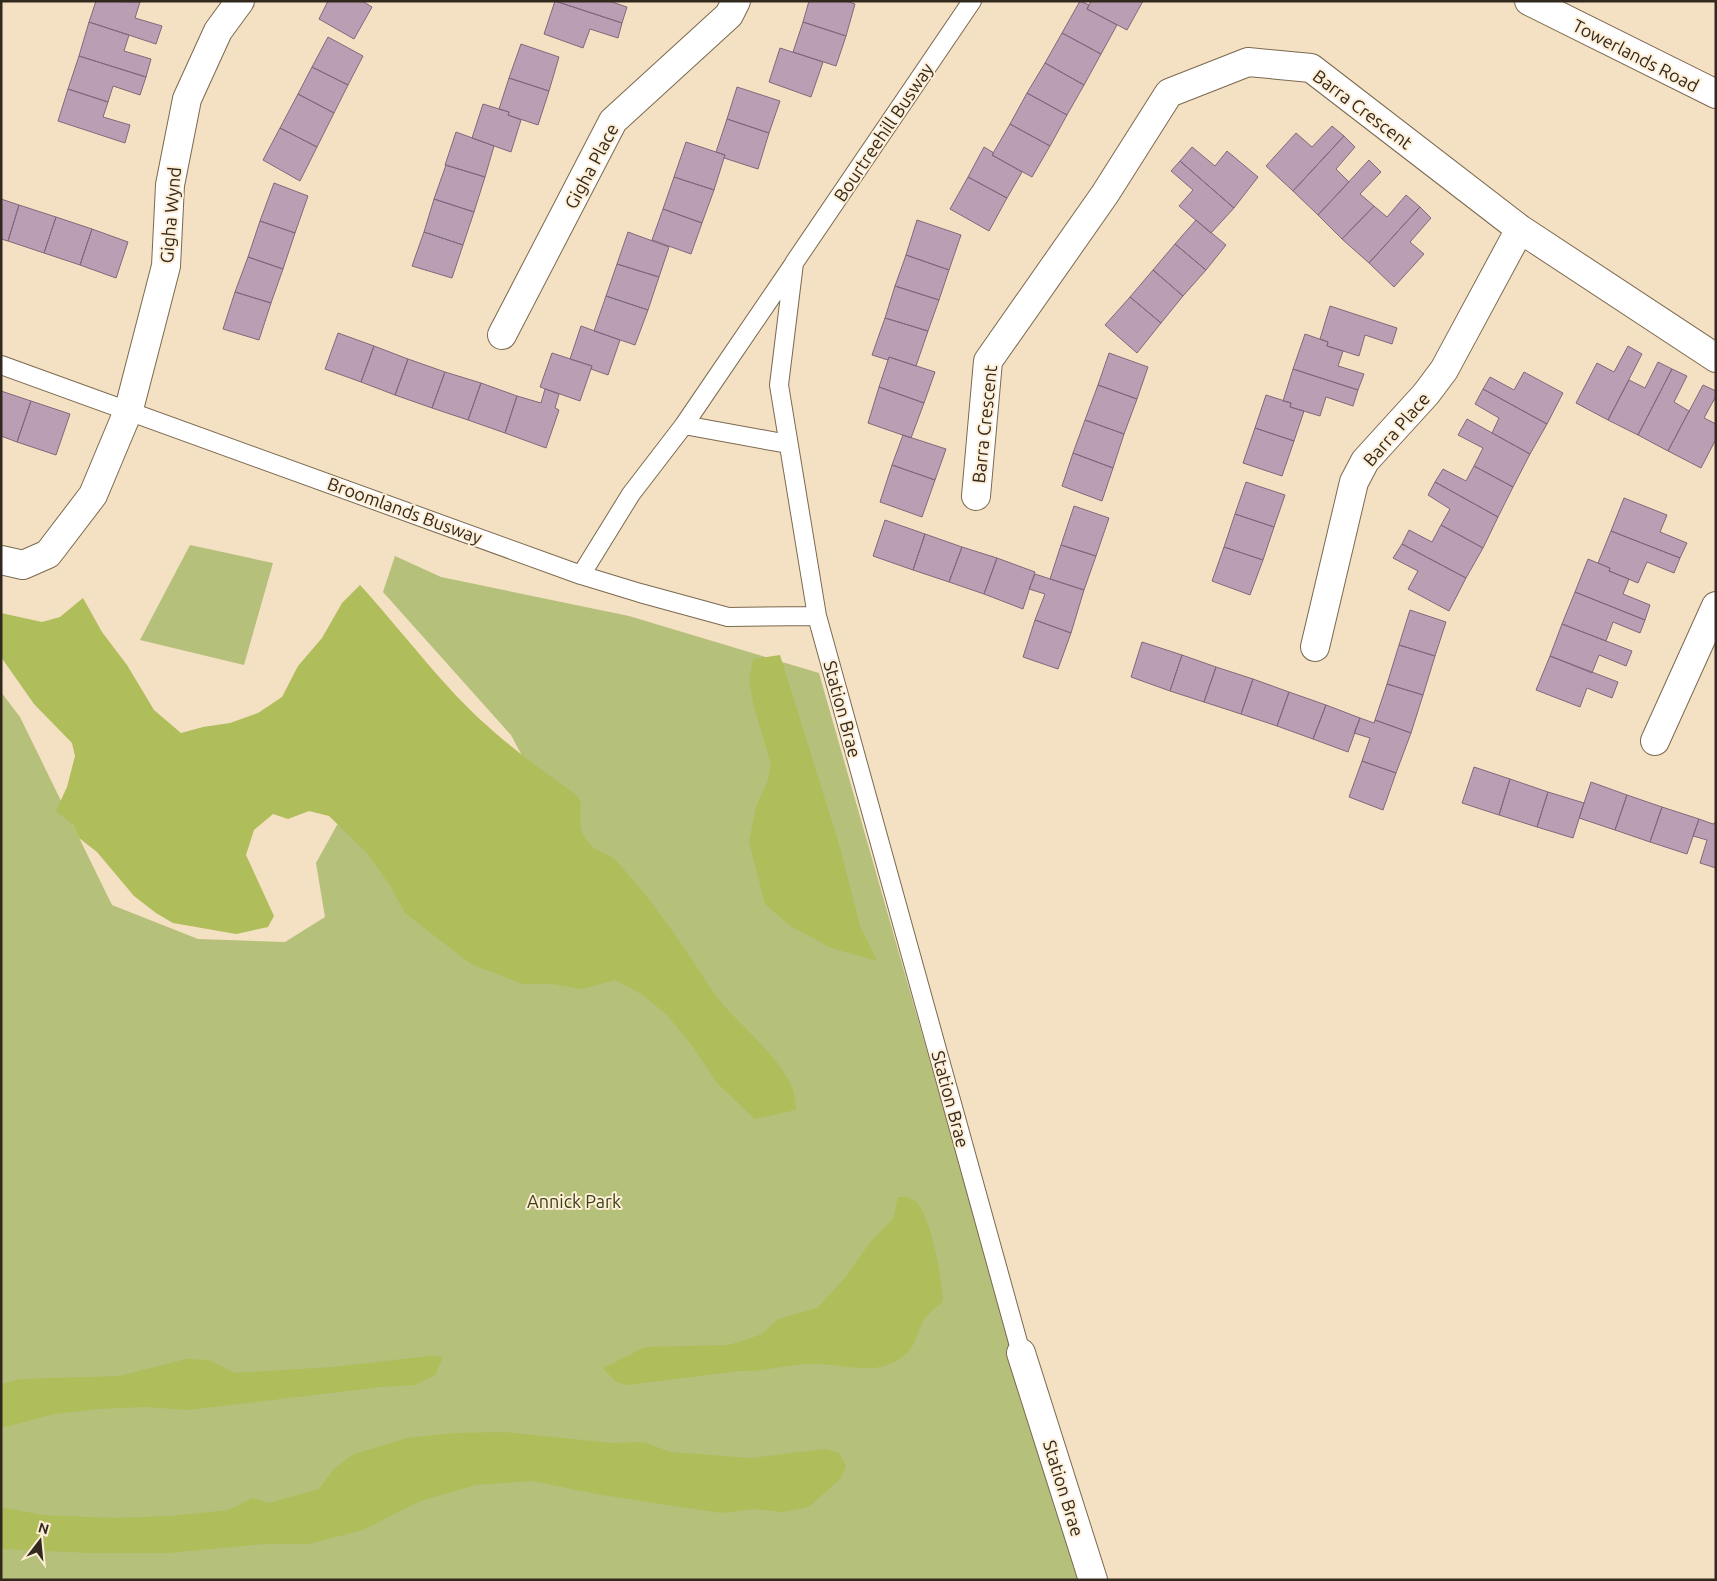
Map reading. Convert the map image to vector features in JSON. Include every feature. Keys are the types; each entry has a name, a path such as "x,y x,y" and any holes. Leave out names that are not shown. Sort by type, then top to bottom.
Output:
{"street":[{"name":"Gigha Wynd","path":"1,560 23,565 48,554 93,495 129,410 166,266 170,185 187,99 218,31 240,1"},
{"name":"Gigha Place","path":"502,335 614,121 729,15 736,1"},
{"name":"Towerlands Road","path":"1529,1 1716,94"},
{"name":"Barra Crescent","path":"976,496 988,361 1105,194 1169,93 1248,62 1311,68 1520,229 1716,358"},
{"name":"Barra Place","path":"1315,647 1358,475 1365,461 1426,394 1444,370 1520,229"},
{"path":"1655,741 1716,606"},
{"name":"Station Brae","path":"1021,1353 1093,1580"}],"lane":[{"name":"Bourtreehill Busway","path":"582,575 631,494 684,425 972,1"},
{"name":"Bourtreehill Busway","path":"794,263 779,385 817,616"},
{"name":"Broomlands Busway","path":"1,365 582,575 640,593 728,617 817,616"},
{"path":"684,425 788,444"},
{"name":"Station Brae","path":"817,616 1021,1353"}],"green space":[{"path":"190,545 273,563 244,665 140,640"},
{"name":"Annick Park","path":"395,556 441,577 629,616 819,673 1078,1580 1,1580 1,692 20,717 112,905 198,939 285,942 325,917 316,863 337,825 387,809 545,799 511,735 383,592"},
{"path":"360,585 464,704 510,745 575,794 581,802 580,823 590,845 613,858 621,866 661,915 723,1005 777,1062 794,1094 796,1110 755,1119 717,1083 693,1047 667,1015 643,995 615,980 582,989 552,984 523,984 471,964 405,913 391,887 368,854 329,816 309,811 288,819 273,814 254,830 246,855 274,916 268,927 236,934 173,923 156,913 134,896 97,852 79,838 73,825 56,811 67,787 75,756 72,743 34,704 1,657 1,613 42,622 60,617 83,598 102,632 127,665 154,710 181,733 230,723 258,713 282,697 298,666 322,638 342,603"},
{"path":"780,655 839,844 860,926 877,961 831,948 789,925 765,904 749,842 756,807 768,780 771,764 754,707 749,680 753,659"},
{"path":"898,1197 914,1200 926,1220 938,1264 943,1301 926,1317 910,1350 901,1358 879,1367 856,1368 808,1364 627,1385 616,1382 603,1368 645,1347 728,1345 763,1333 778,1319 817,1308 845,1278 871,1241 893,1219"},
{"path":"429,1356 443,1357 435,1375 415,1385 381,1387 188,1410 146,1407 98,1409 54,1414 1,1428 1,1384 21,1379 119,1376 186,1359 209,1360 235,1373 334,1367"},
{"path":"503,1432 612,1443 644,1442 670,1452 751,1458 824,1449 839,1453 846,1466 841,1478 809,1507 783,1512 754,1509 721,1513 602,1495 532,1481 476,1485 420,1501 363,1530 308,1544 264,1544 168,1553 90,1553 1,1549 1,1507 42,1515 114,1518 171,1516 229,1510 252,1498 269,1503 319,1489 334,1469 352,1455 407,1438 456,1433"}],"building":[{"path":"96,1 140,2 135,18 162,26 156,44 89,22"},
{"path":"328,1 362,1 372,7 354,39 319,19"},
{"path":"555,1 609,1 627,7 622,23"},
{"path":"555,1 622,23 618,38 590,29 583,48 544,34"},
{"path":"809,1 846,1 855,4 846,36 803,22"},
{"path":"1080,1 1089,5 1087,9 1117,25 1101,54 1062,33"},
{"path":"1091,1 1143,1 1127,30 1087,9"},
{"path":"89,22 129,35 124,51 151,59 146,77 79,56"},
{"path":"803,22 846,36 836,66 793,52"},
{"path":"1062,33 1101,54 1084,85 1045,63"},
{"path":"328,37 363,56 348,85 312,67"},
{"path":"521,44 559,57 549,91 509,78"},
{"path":"780,48 823,62 811,97 769,82"},
{"path":"79,56 146,77 140,95 113,86 108,102 68,89"},
{"path":"1045,63 1084,85 1067,115 1027,93"},
{"path":"312,67 348,85 334,113 298,94"},
{"path":"509,78 549,91 538,125 508,115 509,112 499,109"},
{"path":"737,87 780,101 769,133 727,119"},
{"path":"68,89 108,102 103,117 130,125 125,143 58,121"},
{"path":"1027,93 1067,115 1050,146 1010,124"},
{"path":"298,94 334,113 317,147 280,128"},
{"path":"483,104 509,112 508,115 521,120 511,152 472,138"},
{"path":"727,119 769,133 758,169 724,158 725,155 716,152"},
{"path":"1010,124 1050,146 1032,177 992,155"},
{"path":"1332,126 1344,136 1293,191 1266,166 1296,133 1312,147"},
{"path":"280,128 317,147 300,181 263,160"},
{"path":"456,132 494,146 485,177 445,165"},
{"path":"1344,136 1355,147 1336,169 1349,182 1318,215 1293,191"},
{"path":"686,142 725,155 714,190 674,177"},
{"path":"984,147 994,153 992,155 1022,172 1007,198 968,177"},
{"path":"1192,147 1215,166 1227,151 1258,177 1234,208 1180,161"},
{"path":"1369,160 1381,172 1360,194 1374,206 1342,239 1318,215"},
{"path":"1180,161 1234,208 1211,233 1179,206 1193,190 1171,171"},
{"path":"446,165 485,177 474,212 434,199"},
{"path":"674,177 714,190 702,223 663,209"},
{"path":"968,177 1007,198 989,231 950,209"},
{"path":"274,183 308,196 295,233 260,221"},
{"path":"1406,195 1420,207 1369,263 1342,239 1374,206 1387,217"},
{"path":"1,199 19,205 8,241 1,239"},
{"path":"434,199 474,212 463,245 424,232"},
{"path":"19,205 56,217 44,253 8,241"},
{"path":"1420,207 1431,218 1410,242 1424,254 1394,287 1369,263"},
{"path":"663,209 702,223 691,254 652,240"},
{"path":"56,217 92,229 80,265 44,253"},
{"path":"917,220 961,235 949,270 906,255"},
{"path":"1196,220 1226,245 1206,270 1175,244"},
{"path":"260,221 295,233 283,269 248,257"},
{"path":"92,229 128,242 116,278 80,265"},
{"path":"424,232 463,245 452,278 412,266"},
{"path":"628,232 669,247 659,277 617,264"},
{"path":"1175,244 1206,270 1183,296 1153,270"},
{"path":"906,255 949,270 939,300 895,286"},
{"path":"248,257 283,269 271,303 235,292"},
{"path":"617,264 659,277 648,310 606,296"},
{"path":"1153,270 1183,296 1161,323 1130,297"},
{"path":"895,286 939,300 928,331 885,318"},
{"path":"235,292 271,303 259,340 223,329"},
{"path":"606,296 648,310 635,345 594,331"},
{"path":"1130,297 1161,323 1137,353 1105,325"},
{"path":"1330,306 1397,328 1392,344 1365,335 1359,356 1327,346 1328,342 1320,339"},
{"path":"885,318 928,331 916,366 889,357 888,360 872,355"},
{"path":"581,326 620,340 608,375 591,369 592,366 570,359"},
{"path":"338,333 374,346 361,382 325,369"},
{"path":"1305,334 1328,342 1327,346 1343,351 1338,366 1364,374 1358,390 1293,369"},
{"path":"374,346 408,359 395,395 361,382"},
{"path":"1628,346 1642,354 1608,420 1576,403 1597,363 1614,372"},
{"path":"552,353 592,366 580,401 540,387"},
{"path":"1109,353 1148,367 1137,399 1098,385"},
{"path":"889,357 935,372 924,403 879,387"},
{"path":"408,359 445,372 432,408 395,395"},
{"path":"1658,362 1672,369 1638,435 1608,420 1629,380 1645,388"},
{"path":"1293,369 1358,390 1353,406 1326,397 1320,416 1290,407 1291,403 1283,401"},
{"path":"1672,369 1687,376 1674,402 1689,411 1668,451 1638,435"},
{"path":"445,372 481,383 468,420 432,408"},
{"path":"1524,372 1563,393 1547,424 1483,389 1490,377 1514,390"},
{"path":"481,383 517,396 505,433 468,420"},
{"path":"1098,385 1137,399 1124,434 1085,420"},
{"path":"1703,385 1716,391 1716,396 1704,418 1716,424 1716,439 1701,468 1668,451"},
{"path":"879,387 924,403 911,438 868,423"},
{"path":"545,389 559,394 555,408 559,410 546,448 505,433 517,396 541,403"},
{"path":"1483,389 1547,424 1530,454 1492,433 1499,418 1475,404"},
{"path":"1,391 31,401 17,442 1,436"},
{"path":"1266,395 1291,403 1290,407 1304,411 1294,441 1255,428"},
{"path":"31,401 70,414 56,455 17,442"},
{"path":"1467,419 1530,454 1513,487 1474,466 1483,448 1458,435"},
{"path":"1085,420 1124,434 1113,468 1073,453"},
{"path":"1255,428 1294,441 1282,476 1243,463"},
{"path":"903,435 946,449 935,480 892,465"},
{"path":"1073,453 1113,468 1102,501 1062,486"},
{"path":"892,465 935,480 922,517 880,502"},
{"path":"1474,466 1513,487 1498,517 1435,482 1443,469 1466,481"},
{"path":"1246,482 1285,495 1274,527 1235,514"},
{"path":"1435,482 1498,517 1483,548 1441,525 1450,509 1428,495"},
{"path":"1624,498 1667,515 1660,532 1687,543 1680,558 1611,531"},
{"path":"1074,506 1109,518 1096,556 1061,545"},
{"path":"1235,514 1274,527 1263,560 1224,547"},
{"path":"885,520 925,534 913,570 873,556"},
{"path":"1441,525 1483,548 1466,578 1402,544 1409,530 1432,542"},
{"path":"1611,531 1680,558 1674,573 1647,562 1638,583 1609,571 1610,568 1598,563"},
{"path":"925,534 962,547 949,582 913,570"},
{"path":"1402,544 1466,578 1449,611 1408,589 1418,571 1393,558"},
{"path":"1061,545 1096,556 1084,590 1050,579"},
{"path":"962,547 997,558 984,594 949,582"},
{"path":"1224,547 1263,560 1250,595 1212,581"},
{"path":"997,558 1035,572 1023,609 984,594"},
{"path":"1588,559 1610,568 1609,571 1629,579 1623,594 1650,605 1645,620 1575,592"},
{"path":"1035,574 1084,590 1071,633 1035,620 1045,594 1029,589"},
{"path":"1575,592 1645,620 1640,633 1613,622 1606,641 1562,624"},
{"path":"1410,610 1446,622 1435,656 1399,645"},
{"path":"1035,620 1071,633 1058,669 1023,657"},
{"path":"1562,624 1632,651 1626,666 1599,655 1592,673 1550,656"},
{"path":"1142,642 1182,655 1170,691 1131,677"},
{"path":"1399,645 1435,656 1423,695 1387,684"},
{"path":"1182,655 1216,667 1204,702 1170,691"},
{"path":"1550,656 1618,682 1612,698 1587,688 1580,707 1536,690"},
{"path":"1216,667 1253,679 1241,714 1204,702"},
{"path":"1253,679 1289,692 1277,726 1241,714"},
{"path":"1387,684 1423,695 1411,733 1375,720"},
{"path":"1289,692 1326,705 1313,739 1277,726"},
{"path":"1326,705 1360,718 1348,752 1313,739"},
{"path":"1360,718 1374,723 1375,720 1411,733 1396,773 1362,761 1370,738 1354,733"},
{"path":"1362,761 1396,773 1383,810 1349,797"},
{"path":"1474,767 1510,779 1499,815 1462,803"},
{"path":"1510,779 1548,792 1537,827 1499,815"},
{"path":"1591,782 1627,795 1615,830 1579,818"},
{"path":"1548,792 1584,803 1573,838 1537,827"},
{"path":"1627,795 1662,807 1650,842 1615,830"},
{"path":"1662,807 1699,819 1687,854 1650,842"},
{"path":"1699,819 1713,824 1716,822 1716,868 1700,863 1707,840 1693,836"}]}
